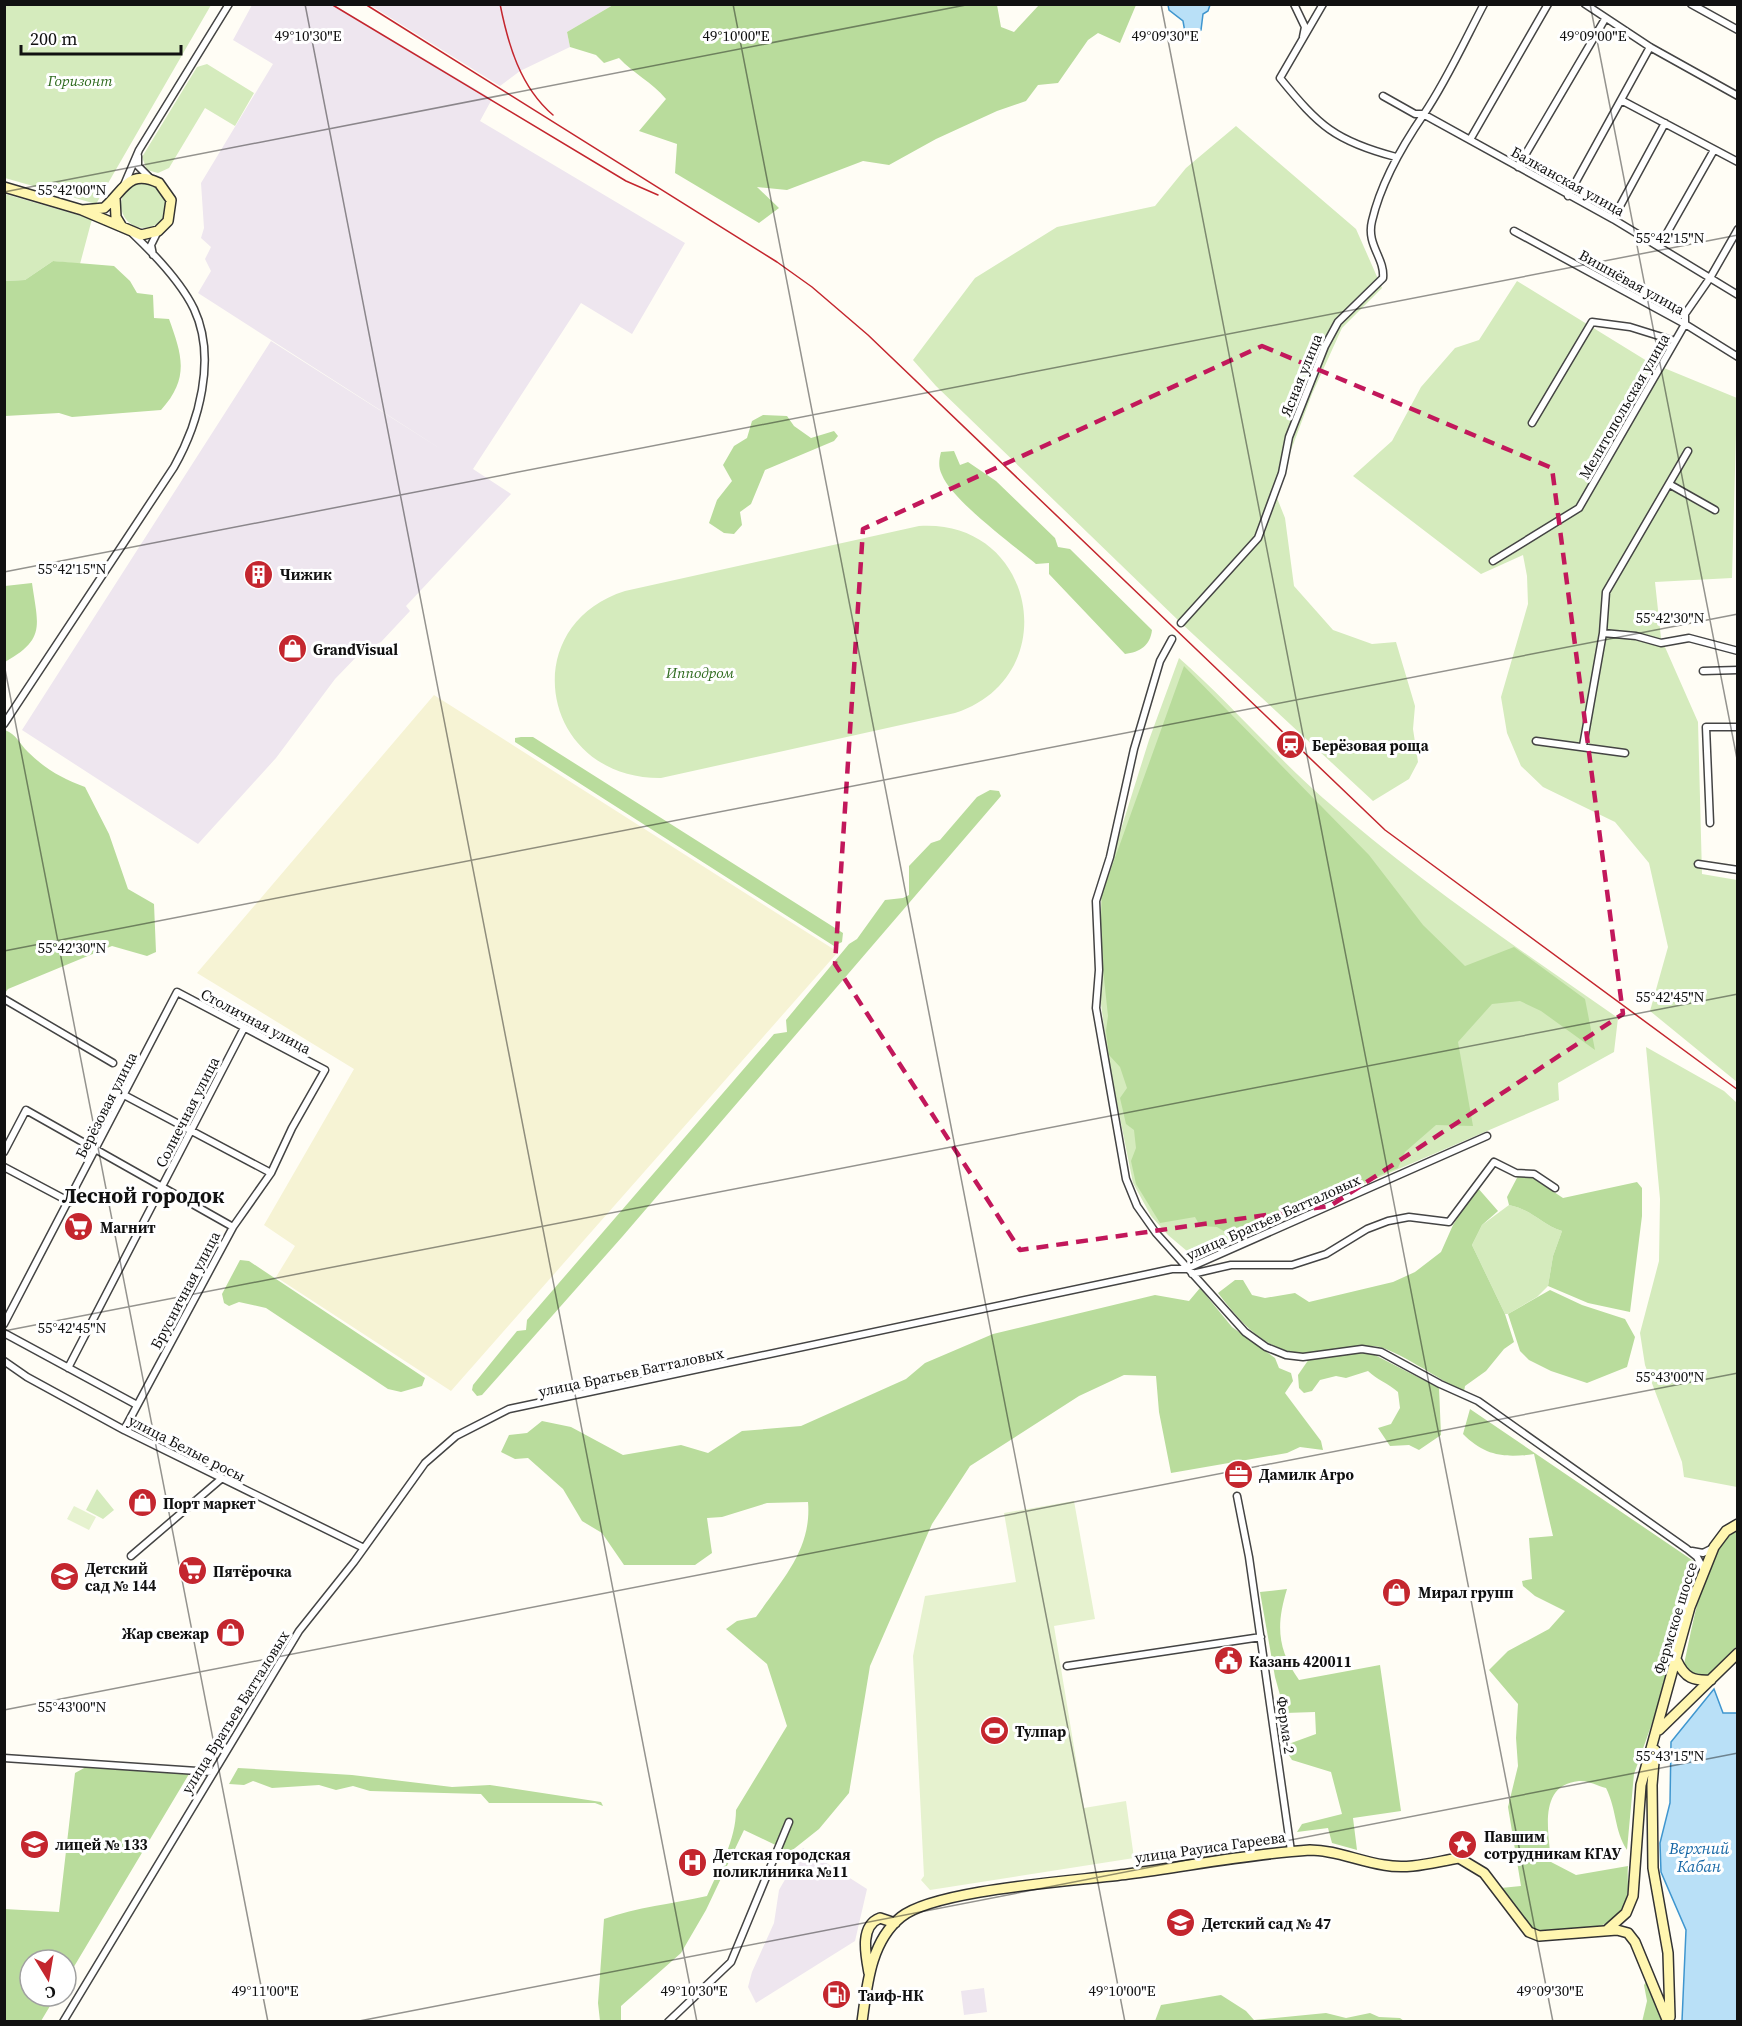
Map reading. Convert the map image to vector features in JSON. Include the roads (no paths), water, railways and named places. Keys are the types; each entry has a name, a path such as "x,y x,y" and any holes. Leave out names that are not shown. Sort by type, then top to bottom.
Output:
{"street":[{"path":"82,210 104,208 116,195 139,150 229,4"},
{"path":"1294,4 1305,27 1303,42"},
{"path":"1323,4 1280,78 1300,103 1332,134 1371,150 1396,157"},
{"name":"Ясная улица","path":"1181,623 1251,547 1267,518 1282,473 1289,437 1325,346 1338,322 1383,278 1384,271 1370,241 1371,222 1396,157 1424,114 1485,4"},
{"path":"1471,138 1548,4"},
{"path":"1585,4 1650,47 1737,96"},
{"path":"1691,4 1737,30"},
{"path":"1518,167 1605,19"},
{"path":"1568,196 1650,47"},
{"name":"Балканская улица","path":"1383,96 1415,114 1424,114 1471,138 1568,196 1613,219 1737,295"},
{"path":"1622,100 1737,162"},
{"path":"1613,219 1665,123"},
{"path":"139,150 138,166 159,183 171,200 168,221 153,238 153,256"},
{"path":"1659,247 1714,150"},
{"path":"123,185 139,178 150,178"},
{"path":"4,187 82,210 130,232 150,234 158,231"},
{"path":"4,724 174,467 191,433 198,409 203,345 193,308 153,256 116,217 114,209 116,195"},
{"name":"Мелитопольская улица","path":"1493,561 1579,508 1685,324 1685,314 1710,278 1737,229"},
{"name":"Вишнёвая улица","path":"1514,231 1685,324 1737,357"},
{"path":"1532,423 1592,322 1630,327 1675,341"},
{"path":"1583,747 1603,633 1606,592 1688,451"},
{"path":"1669,484 1715,510"},
{"path":"1603,633 1636,636 1661,643 1689,638 1737,651"},
{"path":"1172,639 1160,661 1134,749 1110,857 1098,891 1096,1008 1126,1179 1145,1220 1245,1332 1266,1347 1286,1355 1303,1357 1362,1349 1381,1352 1440,1384 1478,1401 1687,1549 1697,1557 1704,1570"},
{"path":"1703,671 1737,670"},
{"path":"1710,823 1706,727 1737,728"},
{"path":"1536,741 1625,753"},
{"path":"1698,864 1737,870"},
{"name":"Столичная улица","path":"177,992 325,1070"},
{"name":"Берёзовая улица","path":"4,1324 70,1202 177,992"},
{"path":"4,999 113,1063"},
{"name":"Солнечная улица","path":"68,1368 244,1028"},
{"name":"Брусничная улица","path":"124,1430 232,1227 271,1173 292,1128 325,1070"},
{"path":"124,1095 271,1173"},
{"path":"4,1152 26,1110 232,1227"},
{"name":"улица Братьев Батталовых","path":"63,2022 284,1652 364,1548 425,1463 443,1445 484,1419 509,1408 1172,1269 1189,1271 1487,1136"},
{"path":"1189,1271 1231,1265 1284,1266 1326,1254 1366,1229 1388,1221 1409,1217 1449,1222 1494,1162 1516,1173 1534,1174 1555,1188"},
{"path":"4,1167 70,1202"},
{"path":"4,1333 137,1405"},
{"name":"улица Белые росы","path":"4,1361 27,1377 124,1430 364,1548"},
{"path":"131,1556 221,1479"},
{"name":"Ферма-2","path":"1237,1496 1261,1637 1291,1851"},
{"name":"Фермское шоссе","path":"1606,1931 1626,1913 1633,1896 1641,1785 1704,1570 1714,1547 1726,1531 1737,1524"},
{"path":"1687,1549 1699,1554 1714,1547"},
{"path":"1067,1666 1261,1637"},
{"name":"Фермское шоссе","path":"1669,2022 1668,1953 1653,1868 1652,1785 1657,1734 1737,1653"},
{"path":"1677,1661 1682,1672 1690,1679 1711,1680"},
{"path":"4,1758 212,1772"},
{"path":"668,2022 731,1962 789,1822"},
{"name":"улица Рауиса Гареева","path":"861,2022 869,1976 884,1936 894,1923 916,1907 987,1891 1291,1851 1323,1850 1384,1866 1402,1866 1459,1857 1484,1873 1529,1932 1539,1936 1606,1931"},
{"path":"869,1976 865,1941 870,1927 874,1920 880,1918 894,1923"},
{"path":"1606,1931 1628,1932 1635,1942 1669,2022"}],"water":[{"path":"1168,4 1210,5 1208,11 1203,14 1201,30 1186,38 1183,21 1169,10"},
{"name":"Верхний Кабан","path":"1714,1689 1723,1713 1737,1713 1737,2021 1682,2021 1686,1930 1661,1872 1660,1843 1670,1803 1671,1742"}],"railway":[{"path":"331,4 626,181 658,195"},
{"path":"365,4 777,262 812,287 868,335 1385,830 1738,1090"},
{"path":"500,4 517,64 532,91 553,115"}],"place":[{"name":"Чижик","path":"259,574"},
{"name":"GrandVisual","path":"292,649"},
{"name":"Берёзовая роща","path":"1291,745"},
{"name":"Магнит","path":"79,1227"},
{"name":"Дамилк Агро","path":"1238,1474"},
{"name":"Порт маркет","path":"142,1503"},
{"name":"Пятёрочка","path":"192,1571"},
{"name":"Детский сад № 144","path":"64,1577"},
{"name":"Мирал групп","path":"1397,1592"},
{"name":"Жар свежар","path":"230,1633"},
{"name":"Казань 420011","path":"1228,1661"},
{"name":"Тулпар","path":"994,1731"},
{"name":"лицей № 133","path":"34,1844"},
{"name":"Павшим сотрудникам КГАУ","path":"1463,1845"},
{"name":"Детская городская поликлиника №11","path":"692,1863"},
{"name":"Детский сад № 47","path":"1181,1923"},
{"name":"Таиф-НК","path":"837,1995"}],"district":[{"name":"Лесной городок","path":"143,1195"}],"park label":[{"name":"Горизонт","path":"80,80"},
{"name":"Ипподром","path":"700,672"}]}
